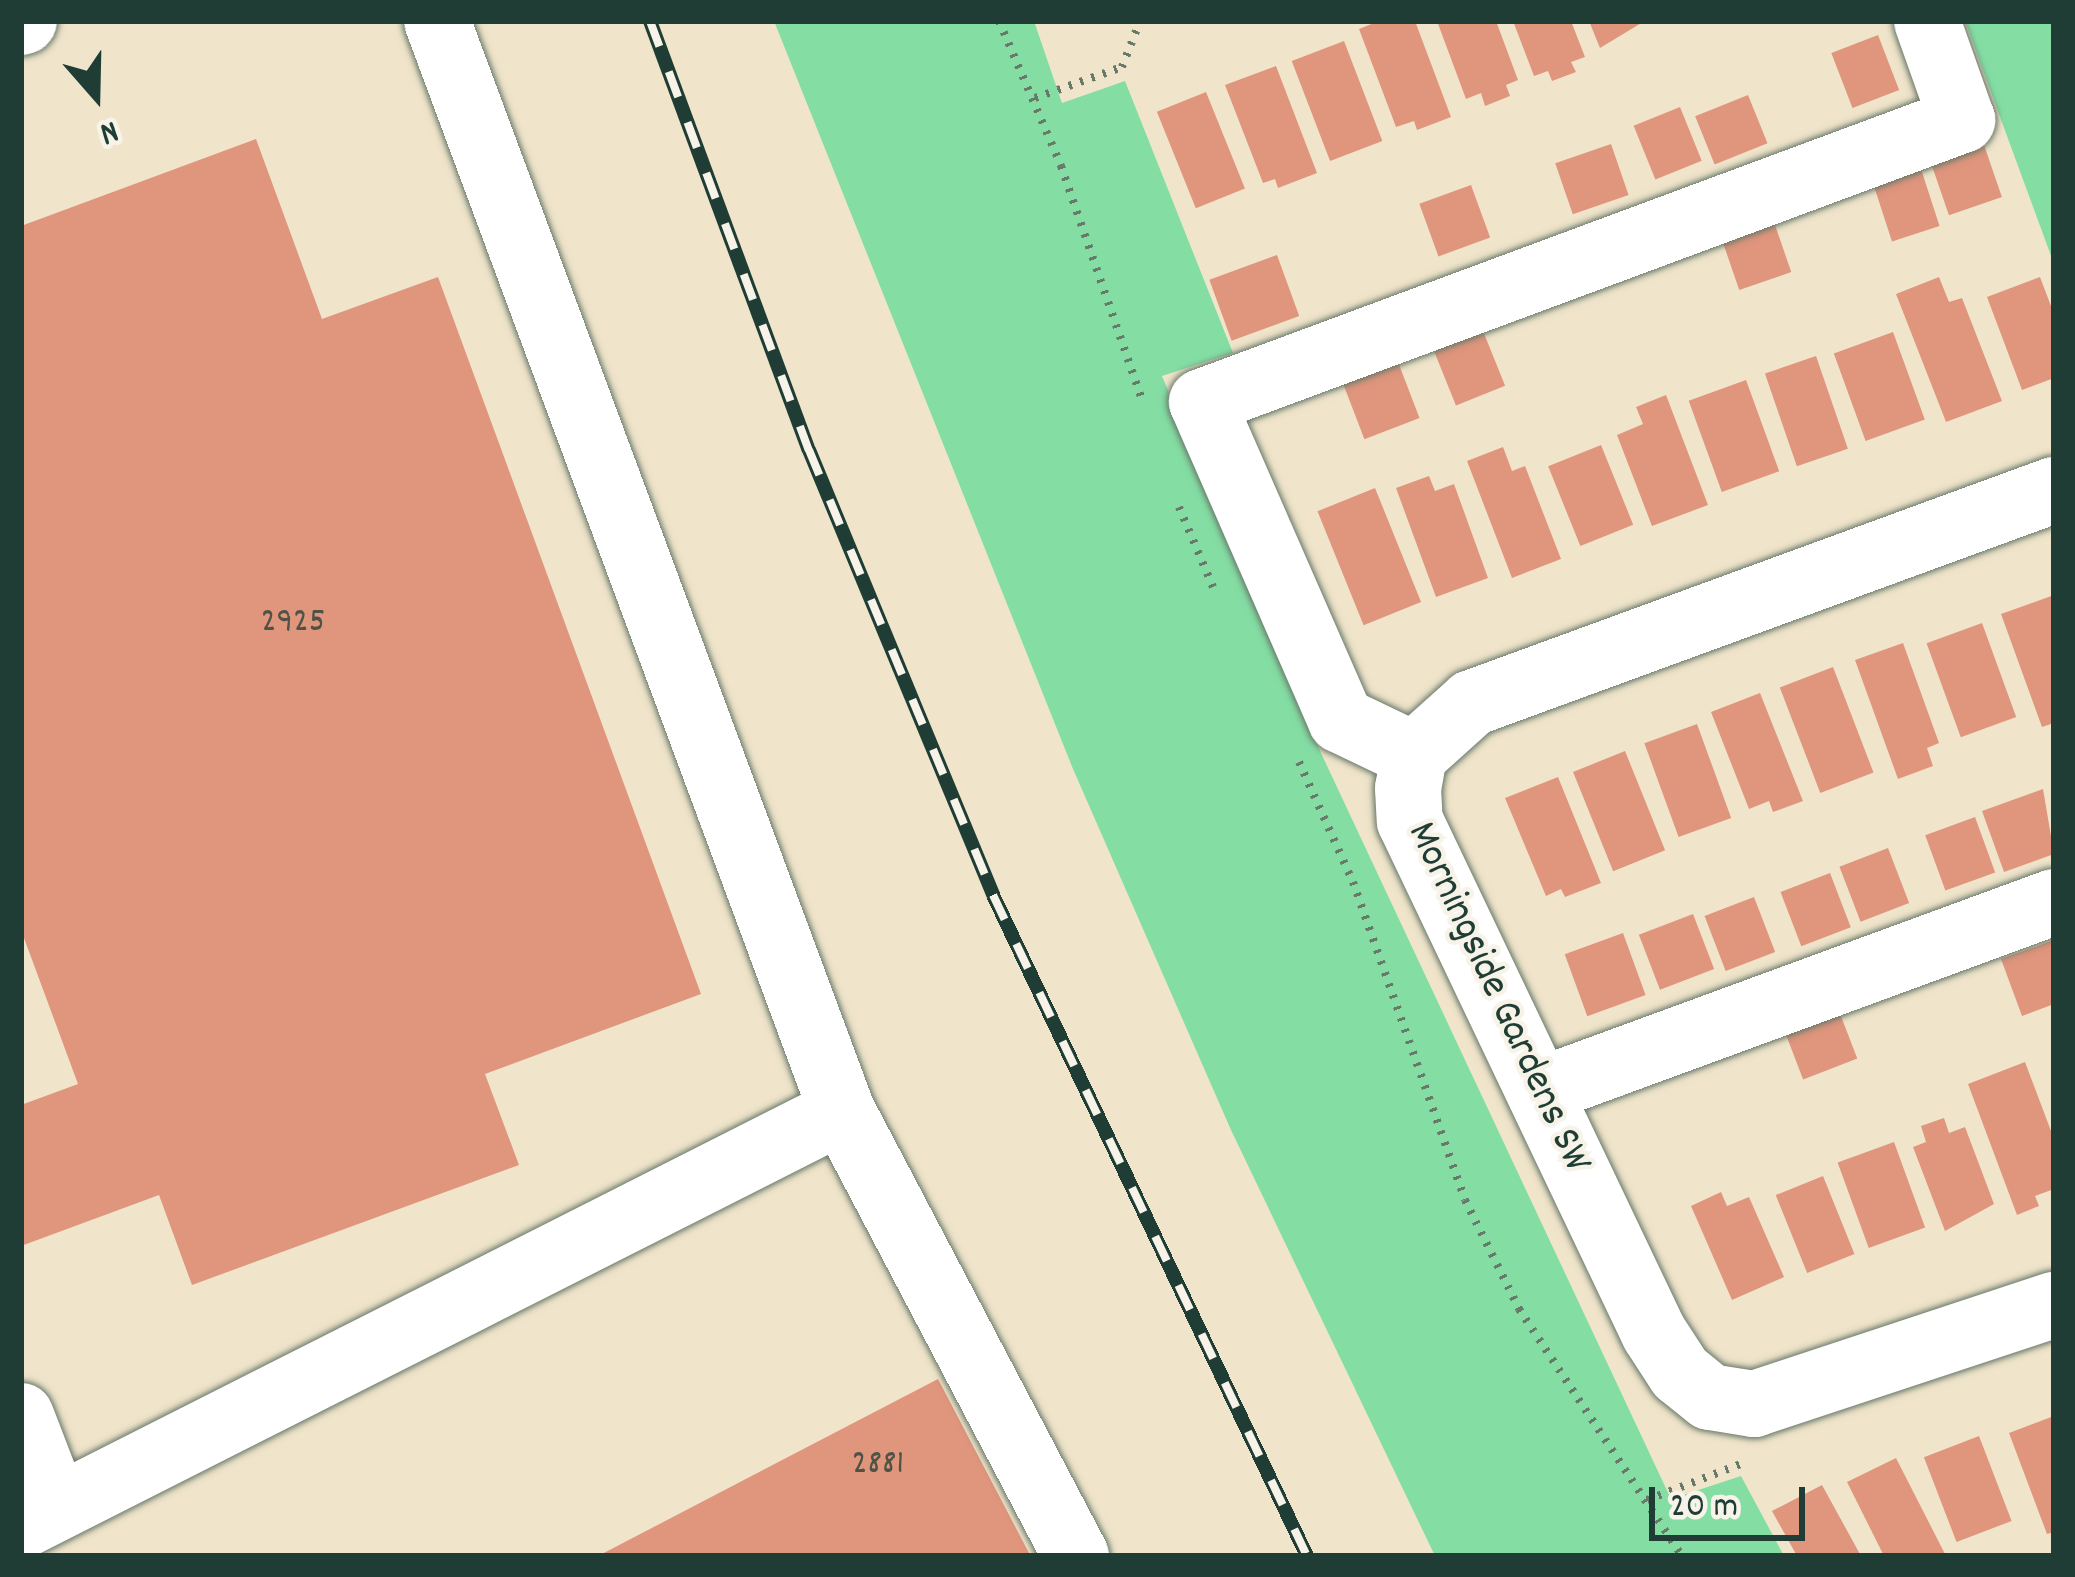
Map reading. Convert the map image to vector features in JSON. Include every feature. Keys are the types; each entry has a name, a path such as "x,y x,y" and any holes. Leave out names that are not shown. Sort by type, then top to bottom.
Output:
{"street":[{"path":"436,21 842,1111 1076,1556"},
{"path":"1927,21 1962,120 1202,402 1340,720 1414,755 1472,703 2054,490"},
{"name":"Morningside Gardens SW","path":"1414,755 1410,821 1680,1373 1710,1397 1754,1404"},
{"path":"1539,1091 2054,902"},
{"path":"21,1416 38,1516 842,1111"},
{"path":"1754,1404 2054,1305"}],"path":[{"path":"999,21 1035,98 1145,410"},
{"path":"1035,98 1122,67 1140,21"},
{"path":"1175,498 1221,603"},
{"path":"1291,743 1360,901 1465,1200 1519,1309 1682,1556"},
{"path":"1647,1500 1742,1463 1754,1404"}],"green space":[{"path":"774,21 1034,21 1062,103 1125,81 1233,353 1162,376 1321,753 1671,1499 1741,1476 1784,1556 1435,1556 1231,1130 1073,769"},
{"path":"1965,21 2054,21 2054,264 2007,136"}],"building":[{"path":"1379,21 1415,21 1451,117 1417,130 1414,121 1396,127 1359,29"},
{"path":"1437,21 1496,21 1518,80 1506,85 1510,96 1485,106 1481,93 1466,99"},
{"path":"1513,21 1571,21 1585,57 1571,62 1576,72 1552,81 1548,71 1534,76"},
{"path":"1589,21 1643,21 1643,22 1600,48"},
{"path":"1878,35 1899,90 1852,108 1831,53"},
{"path":"1344,41 1382,141 1330,161 1292,61"},
{"path":"1276,66 1317,173 1278,188 1275,179 1263,183 1225,85"},
{"path":"1206,92 1245,188 1196,208 1157,112"},
{"path":"1748,95 1767,143 1715,165 1695,116"},
{"path":"1680,107 1702,161 1655,180 1634,126"},
{"path":"256,139 322,319 438,277 701,994 485,1074 519,1165 192,1285 159,1195 21,1246 21,1105 78,1084 21,930 21,226"},
{"path":"1611,144 1629,195 1573,214 1555,163"},
{"path":"1984,145 2002,197 1949,215 1931,163"},
{"path":"1921,169 1940,226 1892,242 1873,184"},
{"path":"1471,185 1490,238 1438,256 1419,204"},
{"path":"1774,222 1791,272 1739,290 1722,240"},
{"path":"1277,255 1299,316 1232,341 1209,280"},
{"path":"1939,277 1949,302 1962,298 2002,401 1946,422 1896,294"},
{"path":"2040,277 2054,314 2054,378 2022,390 1987,297"},
{"path":"1483,331 1505,386 1456,406 1434,351"},
{"path":"1893,332 1925,419 1866,441 1834,354"},
{"path":"1816,356 1848,449 1797,466 1765,374"},
{"path":"1398,362 1420,418 1364,439 1343,383"},
{"path":"1746,380 1779,471 1722,492 1689,401"},
{"path":"1666,395 1708,505 1652,526 1617,435 1643,424 1636,407"},
{"path":"1601,445 1633,525 1580,546 1548,466"},
{"path":"1503,447 1512,471 1525,466 1561,559 1512,578 1467,461"},
{"path":"1429,476 1435,491 1454,484 1488,578 1436,597 1396,488"},
{"path":"1375,488 1421,602 1364,625 1318,511"},
{"path":"2054,595 2054,723 2042,727 2001,614"},
{"path":"1982,623 2016,717 1961,737 1927,643"},
{"path":"1903,643 1939,743 1927,748 1933,766 1898,779 1855,660"},
{"path":"1833,667 1873,772 1820,793 1780,687"},
{"path":"1760,693 1803,801 1773,812 1769,801 1749,809 1711,712"},
{"path":"1697,724 1731,818 1679,837 1644,743"},
{"path":"1625,751 1665,850 1613,871 1573,772"},
{"path":"1558,777 1601,883 1565,897 1561,889 1546,896 1505,798"},
{"path":"2043,789 2054,854 2004,872 1982,811"},
{"path":"1975,817 1995,872 1945,891 1925,835"},
{"path":"1888,848 1909,903 1861,922 1839,867"},
{"path":"1830,873 1851,927 1801,946 1781,892"},
{"path":"1754,897 1775,952 1726,971 1705,916"},
{"path":"1693,914 1714,969 1660,990 1639,935"},
{"path":"1623,933 1646,995 1587,1016 1565,954"},
{"path":"2054,940 2054,1004 2022,1016 2001,959"},
{"path":"1839,1011 1857,1059 1803,1079 1785,1032"},
{"path":"2025,1062 2054,1139 2054,1189 2035,1196 2039,1206 2017,1215 1968,1084"},
{"path":"1944,1118 1949,1133 1965,1127 1994,1204 1945,1231 1913,1147 1926,1142 1921,1126"},
{"path":"1894,1142 1925,1228 1869,1248 1838,1163"},
{"path":"1823,1176 1854,1254 1807,1273 1776,1195"},
{"path":"1721,1192 1727,1206 1749,1197 1784,1277 1732,1300 1691,1206"},
{"path":"938,1379 1029,1553 598,1556"},
{"path":"2054,1416 2054,1532 2047,1534 2009,1433"},
{"path":"1979,1436 2012,1521 1957,1542 1924,1457"},
{"path":"1896,1458 1946,1556 1884,1556 1847,1482"},
{"path":"1822,1485 1861,1556 1797,1556 1772,1511"}],"railway":[{"path":"650,21 809,450 993,895 1307,1556"}]}
